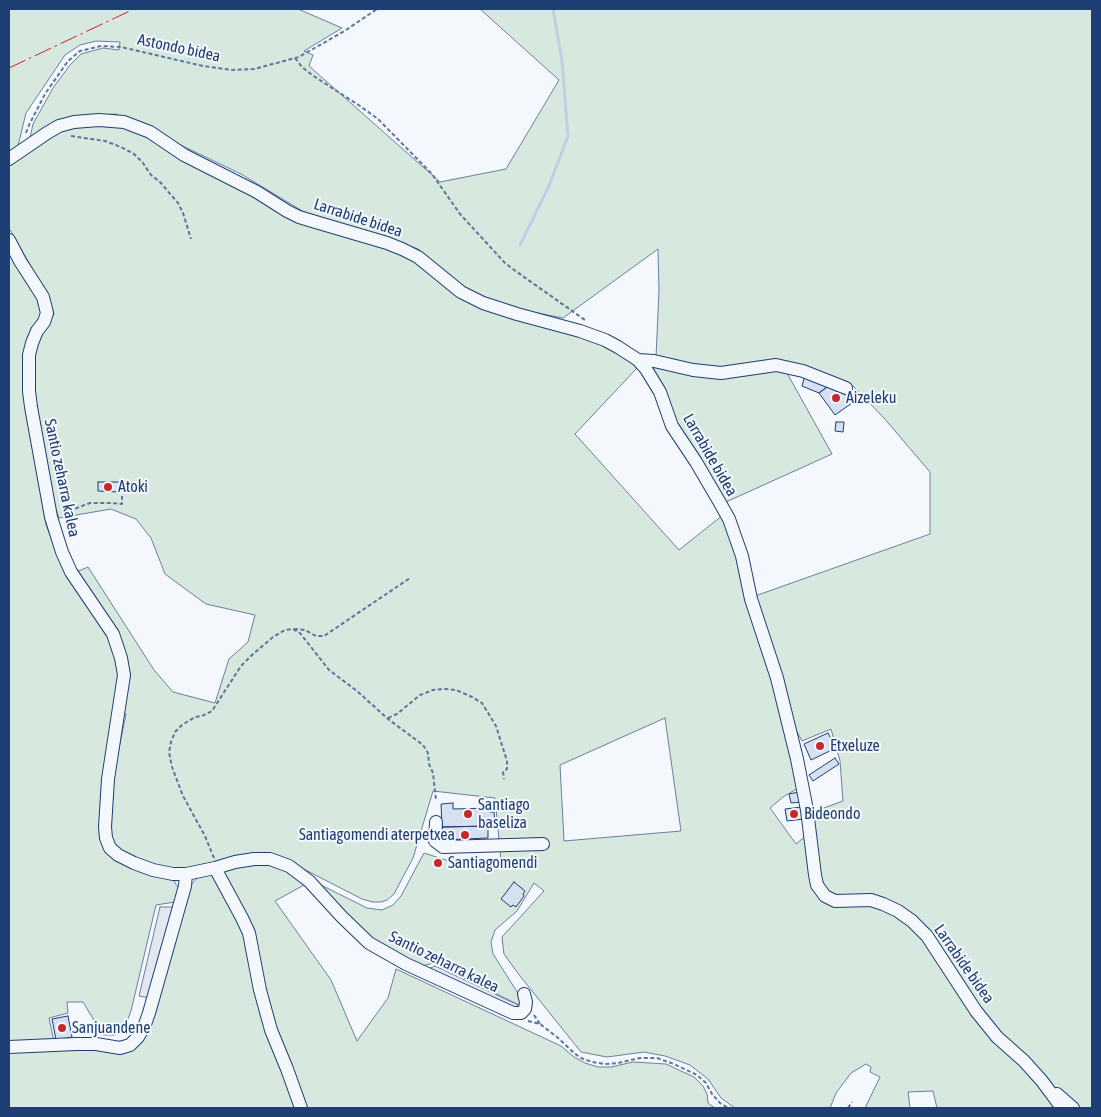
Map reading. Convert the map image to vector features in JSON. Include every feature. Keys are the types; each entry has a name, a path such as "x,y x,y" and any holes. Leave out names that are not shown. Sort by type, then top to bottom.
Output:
{"street":[{"name":"Larrabide bidea","path":"9,158 60,126 74,122 99,120 124,122 150,132 184,155 257,192 299,217 387,243 418,257 461,292 483,303 605,340 638,360 660,392 672,426 720,503 742,556 751,599 776,678 797,759 818,885 825,896 835,901 871,900 898,911 912,921 927,936 976,1011 997,1037 1073,1108"},
{"name":"Santio zeharra kalea","path":"9,240 43,297 47,313 44,322 37,331 29,355 29,391 51,517 62,552 71,572 113,634 121,658 124,675 108,779 105,827 106,838 110,848 134,864 174,874 186,874 254,859 270,860 289,866 309,881 369,943 406,964 513,1013"},
{"path":"638,360 654,361 721,374 776,365 803,371 846,388"},
{"path":"436,822 435,841 443,847 543,844"},
{"path":"215,868 249,933 270,1030 287,1069 300,1108"},
{"path":"9,1047 96,1044 120,1048 130,1045 138,1037 150,1014 185,886 186,874"},
{"path":"513,1013 521,1013 525,1009 524,994"},
{"name":"Larrabide bidea","path":"1042,1081 1062,1108"}],"path":[{"name":"Astondo bidea","path":"26,134 28,125 45,94 68,61 80,51 101,46 121,47 202,66 232,70 254,69 300,56 346,30 377,9"},
{"path":"295,58 302,67 378,119 432,174 460,214 505,263 586,320"},
{"path":"68,135 104,141 134,154 178,203 191,239"},
{"path":"51,517 90,503 122,504 122,496"},
{"path":"215,868 213,856 183,796 172,767 169,752 175,732 182,725 212,711 241,666 273,637 285,630 293,629 305,630 316,636 324,636 410,578"},
{"path":"293,629 300,632 329,670 357,691 388,719 423,745 428,753 436,800"},
{"path":"388,719 388,717 397,714 420,695 434,690 456,690 472,697 485,707 496,726 507,761 504,779"},
{"path":"513,1013 524,1020 540,1024 574,1053 592,1062 605,1064 640,1058 657,1058 674,1064 698,1075 720,1103 728,1108"},
{"path":"848,1108 852,1102"}],"shaded area":[{"path":"9,9 298,9 342,28 304,51 313,55 309,66 440,182 506,169 559,80 480,9 1092,9 1092,1108 937,1108 933,1091 908,1092 910,1108 865,1108 880,1077 870,1072 871,1067 866,1064 851,1073 836,1093 830,1108 735,1108 721,1098 708,1079 690,1065 665,1056 644,1052 607,1057 581,1052 504,954 502,937 544,891 534,883 517,911 495,930 491,942 493,954 521,998 521,1006 434,963 422,966 400,958 373,941 315,882 367,908 382,910 393,905 401,896 424,853 452,862 501,860 495,798 433,791 413,858 394,894 381,902 362,899 290,862 273,857 257,855 233,859 193,870 174,871 155,867 121,852 113,844 109,834 113,778 126,714 118,706 105,776 103,833 108,848 115,857 143,869 172,878 179,889 175,902 156,905 131,1011 125,1027 115,1035 103,1035 83,1002 67,1002 68,1013 49,1018 54,1042 9,1044 9,247 40,298 42,310 40,319 24,357 24,392 46,525 63,568 76,572 88,567 154,670 173,692 215,703 229,659 248,642 255,615 206,604 165,574 151,538 136,519 111,509 59,518 52,498 36,412 34,360 38,342 54,314 49,298 9,228 9,163 55,134 76,126 101,123 139,131 181,157 274,204 291,218 381,244 419,261 466,299 487,309 555,328 605,345 622,353 637,368 575,434 679,550 723,515 732,538 748,599 776,685 800,787 783,797 770,808 796,844 807,835 814,886 818,895 824,886 818,865 813,812 843,801 840,761 831,729 802,741 792,722 755,596 930,534 930,472 884,418 853,386 790,364 775,361 721,370 656,357 659,291 658,249 563,318 507,307 465,288 418,249 304,212 241,174 116,114 80,116 60,122 29,142 33,124 53,88 70,65 81,54 103,48 119,50 120,42 96,41 80,45 65,55 26,113 17,150 9,154","holes":["665,718 681,831 564,841 560,765"]},
{"path":"656,365 720,377 777,368 787,373 832,454 726,502 677,424 652,369"},
{"path":"247,864 270,864 287,871 304,885 275,901 331,980 357,1041 388,998 396,969 561,1046 585,1063 598,1067 611,1067 633,1062 666,1064 694,1077 703,1086 707,1094 708,1103 715,1108 9,1108 9,1052 79,1047 119,1052 152,1020 191,885 198,877"},
{"path":"160,907 173,907 150,998 139,996"},
{"path":"435,966 518,1005 514,1010 426,970"}],"building":[{"path":"805,375 831,384 819,393 802,386"},
{"name":"Aizeleku","path":"831,384 837,392 842,388 852,403 835,415 819,393"},
{"path":"836,422 844,422 843,432 835,431"},
{"name":"Atoki","path":"98,482 119,482 119,492 98,491"},
{"name":"Etxeluze","path":"828,733 836,748 811,760 804,744"},
{"path":"835,758 839,764 813,781 809,775"},
{"path":"799,792 801,802 791,803 789,794"},
{"name":"Santiago baseliza","path":"453,803 453,809 490,808 490,812 494,812 495,821 491,821 491,826 442,827 441,804"},
{"name":"Bideondo","path":"802,807 804,819 787,821 785,809"},
{"name":"Santiagomendi aterpetxea","path":"488,826 488,838 442,840 442,827"},
{"path":"514,882 525,891 524,896 516,907 513,905 511,907 501,899"},
{"name":"Sanjuandene","path":"68,1016 72,1037 56,1040 52,1019"}],"waterway":[{"path":"520,245 548,188 568,136 562,61 553,9"}],"power":[{"path":"9,68 134,9"}],"place":[{"name":"Aizeleku","path":"836,398"},
{"name":"Atoki","path":"108,487"},
{"name":"Etxeluze","path":"820,746"},
{"name":"Santiago baseliza","path":"468,814"},
{"name":"Bideondo","path":"794,814"},
{"name":"Santiagomendi aterpetxea","path":"465,835"},
{"name":"Santiagomendi","path":"438,863"},
{"name":"Sanjuandene","path":"62,1028"}]}
